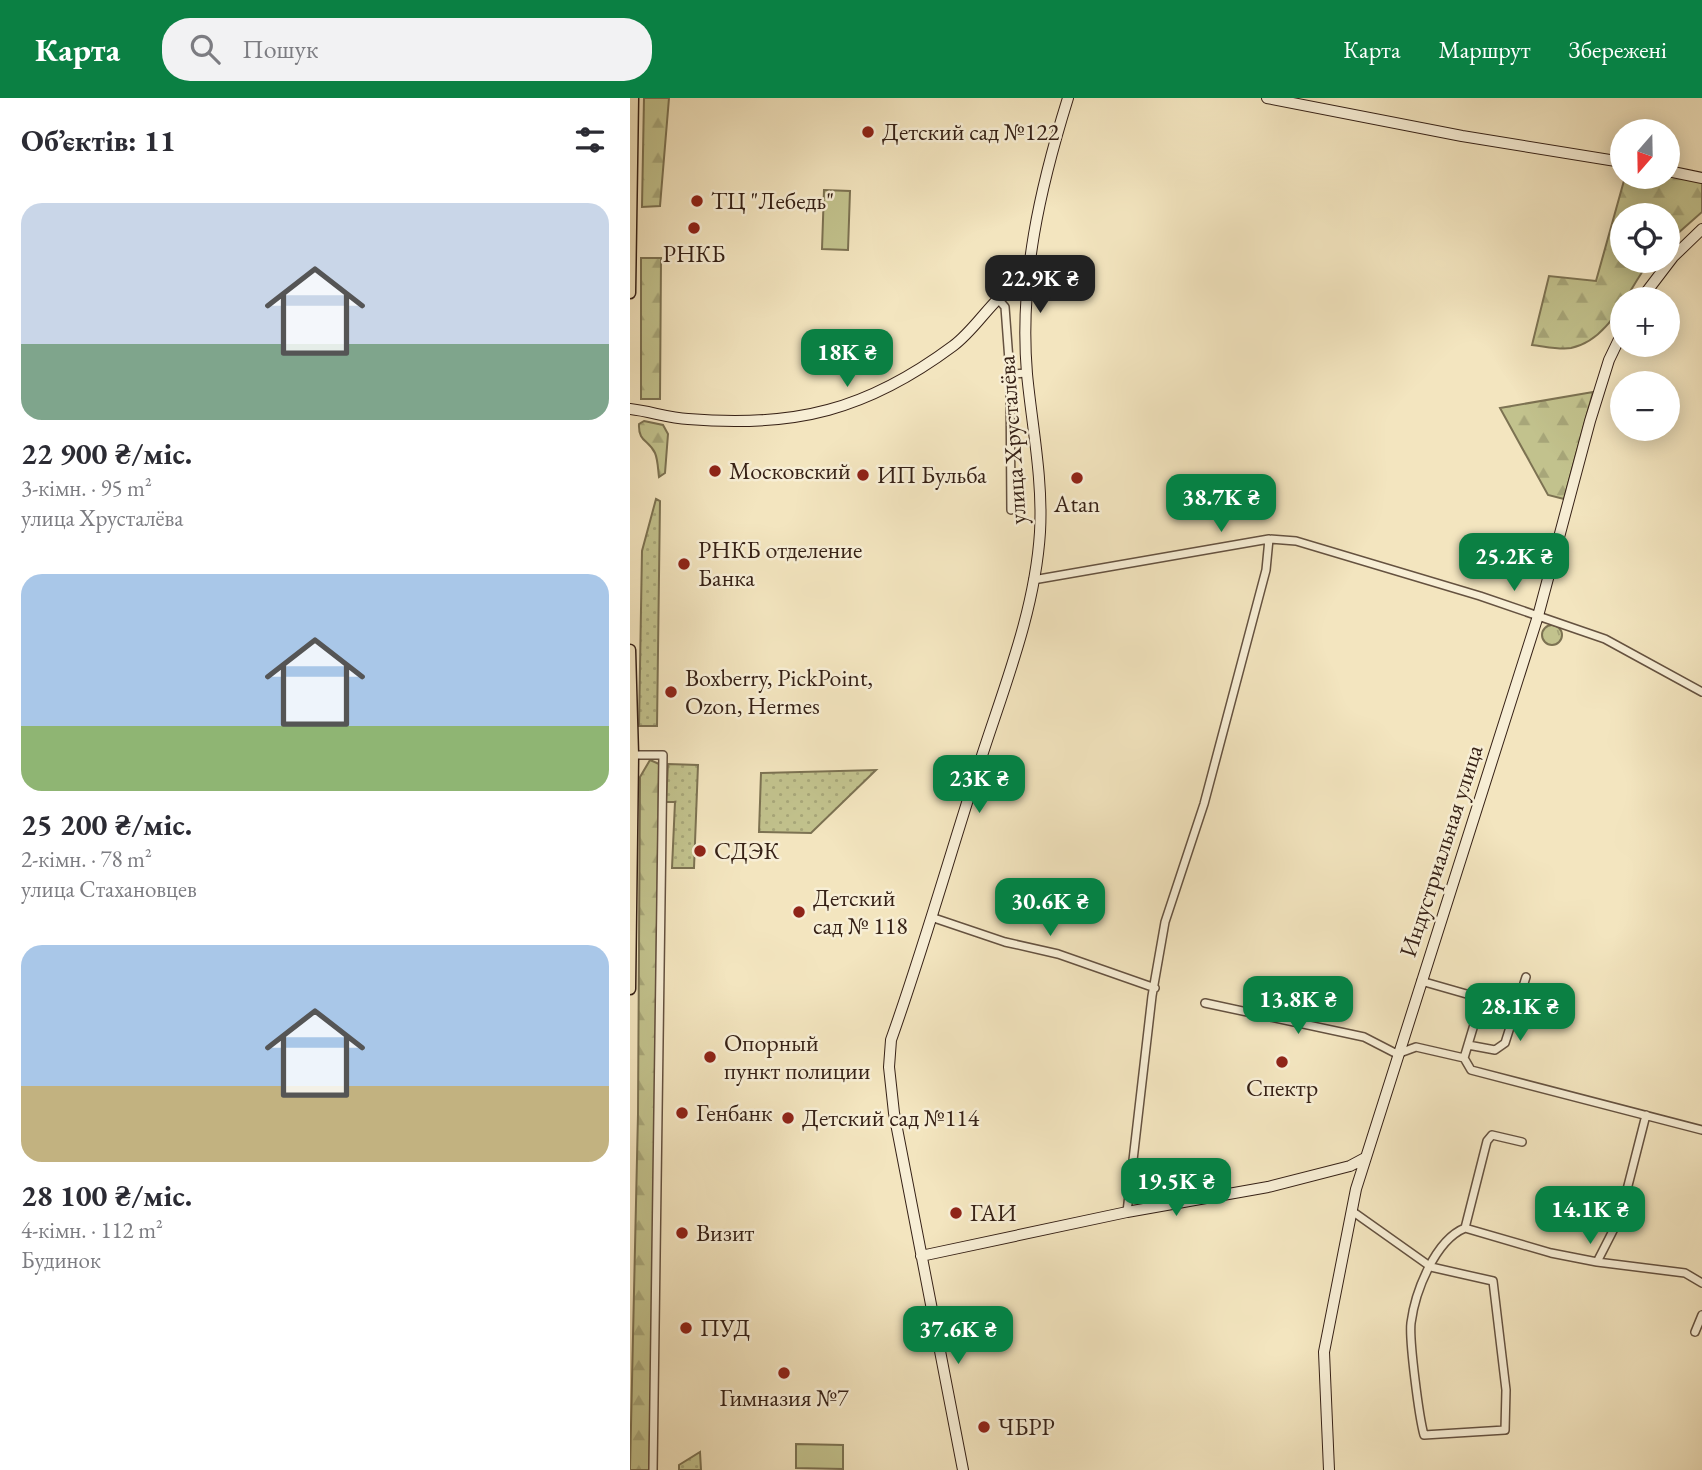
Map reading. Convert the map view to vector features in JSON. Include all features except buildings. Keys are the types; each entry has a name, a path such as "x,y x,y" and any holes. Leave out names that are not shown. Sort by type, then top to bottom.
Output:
{"main road":[{"path":"630,293 633,98"},
{"name":"улица Хрусталёва","path":"962,1470 921,1256 889,1067 891,1040 1020,635 1033,580 1040,533 1040,498 1027,373 1025,316 1041,189 1068,98"},
{"path":"1267,98 1462,136 1610,160"},
{"path":"1680,173 1702,178"},
{"path":"1650,287 1672,257 1702,229"},
{"path":"630,409 685,419 770,420 826,412 886,390 920,371 961,340 1016,282 1028,278"},
{"name":"Индустриальная улица","path":"1329,1470 1324,1352 1356,1189 1396,1054 1538,616 1590,421 1610,357"},
{"path":"630,650 633,755 630,989"},
{"path":"921,1256 930,1251 1268,1187 1350,1166 1365,1158"},
{"path":"1350,1166 1356,1177 1356,1189"}],"street":[{"path":"998,299 1005,307 1010,374 1011,510"},
{"path":"1010,374 1027,373"},
{"path":"1127,1212 1154,988 1165,922 1204,804 1266,570 1269,539"},
{"path":"1033,580 1269,539 1296,541 1605,639 1702,692"},
{"path":"633,755 663,755 653,1470"},
{"path":"931,918 1005,942 1058,954 1154,988"},
{"path":"1468,1045 1495,1050 1505,1043 1526,978"},
{"path":"1421,981 1470,995 1476,1000 1479,1008 1464,1058 1468,1066 1476,1072 1702,1130"},
{"path":"1205,1003 1364,1037 1396,1054 1416,1047"},
{"path":"1403,1034 1416,1047 1464,1058"},
{"path":"1597,1262 1620,1217 1646,1115"},
{"path":"1465,1228 1487,1141 1492,1135 1522,1142"},
{"path":"1352,1211 1431,1267 1493,1281 1506,1390 1505,1430 1424,1435 1411,1324 1431,1267 1452,1233 1465,1228 1551,1253 1597,1262 1685,1273 1702,1283"},
{"path":"1695,1332 1702,1315"}],"green space":[{"path":"644,98 669,98 660,206 642,207"},
{"path":"1680,176 1702,181 1702,212 1680,231 1680,203 1618,203 1622,189 1680,189"},
{"path":"824,190 850,191 848,250 822,249"},
{"path":"1610,231 1610,273 1642,273 1633,287 1610,287 1610,322 1585,343 1571,348 1532,345 1549,276 1596,281"},
{"path":"641,258 661,258 660,399 641,399"},
{"path":"1593,392 1564,499 1548,495 1500,408"},
{"path":"644,421 663,425 668,434 665,473 659,477 655,453 640,434 639,424"},
{"path":"656,499 660,501 657,726 639,726 642,551"},
{"path":"1552,625 1559,628 1562,635 1559,642 1552,645 1545,642 1542,635 1545,628"},
{"path":"650,760 659,764 649,1470 630,1470 638,1114 640,777"},
{"path":"668,764 698,765 694,868 672,868 675,802 666,802"},
{"path":"876,770 811,833 759,832 761,773"},
{"path":"796,1444 843,1445 843,1469 796,1468"},
{"path":"700,1452 701,1470 679,1470 679,1465"}],"place":[{"name":"Детский сад №122","path":"868,132"},
{"name":"ТЦ \"Лебедь\"","path":"697,201"},
{"name":"РНКБ","path":"694,228"},
{"name":"Московский","path":"715,471"},
{"name":"ИП Бульба","path":"863,475"},
{"name":"Atan","path":"1077,478"},
{"name":"РНКБ отделение Банка","path":"684,564"},
{"name":"Boxberry, PickPoint, Ozon, Hermes","path":"671,692"},
{"name":"СДЭК","path":"700,851"},
{"name":"Детский сад № 118","path":"799,912"},
{"name":"Опорный пункт полиции","path":"710,1057"},
{"name":"Спектр","path":"1282,1062"},
{"name":"Генбанк","path":"682,1113"},
{"name":"Детский сад №114","path":"788,1118"},
{"name":"ГАИ","path":"956,1213"},
{"name":"Визит","path":"682,1233"},
{"name":"ПУД","path":"686,1328"},
{"name":"Гимназия №7","path":"784,1373"},
{"name":"ЧБРР","path":"984,1427"}]}
